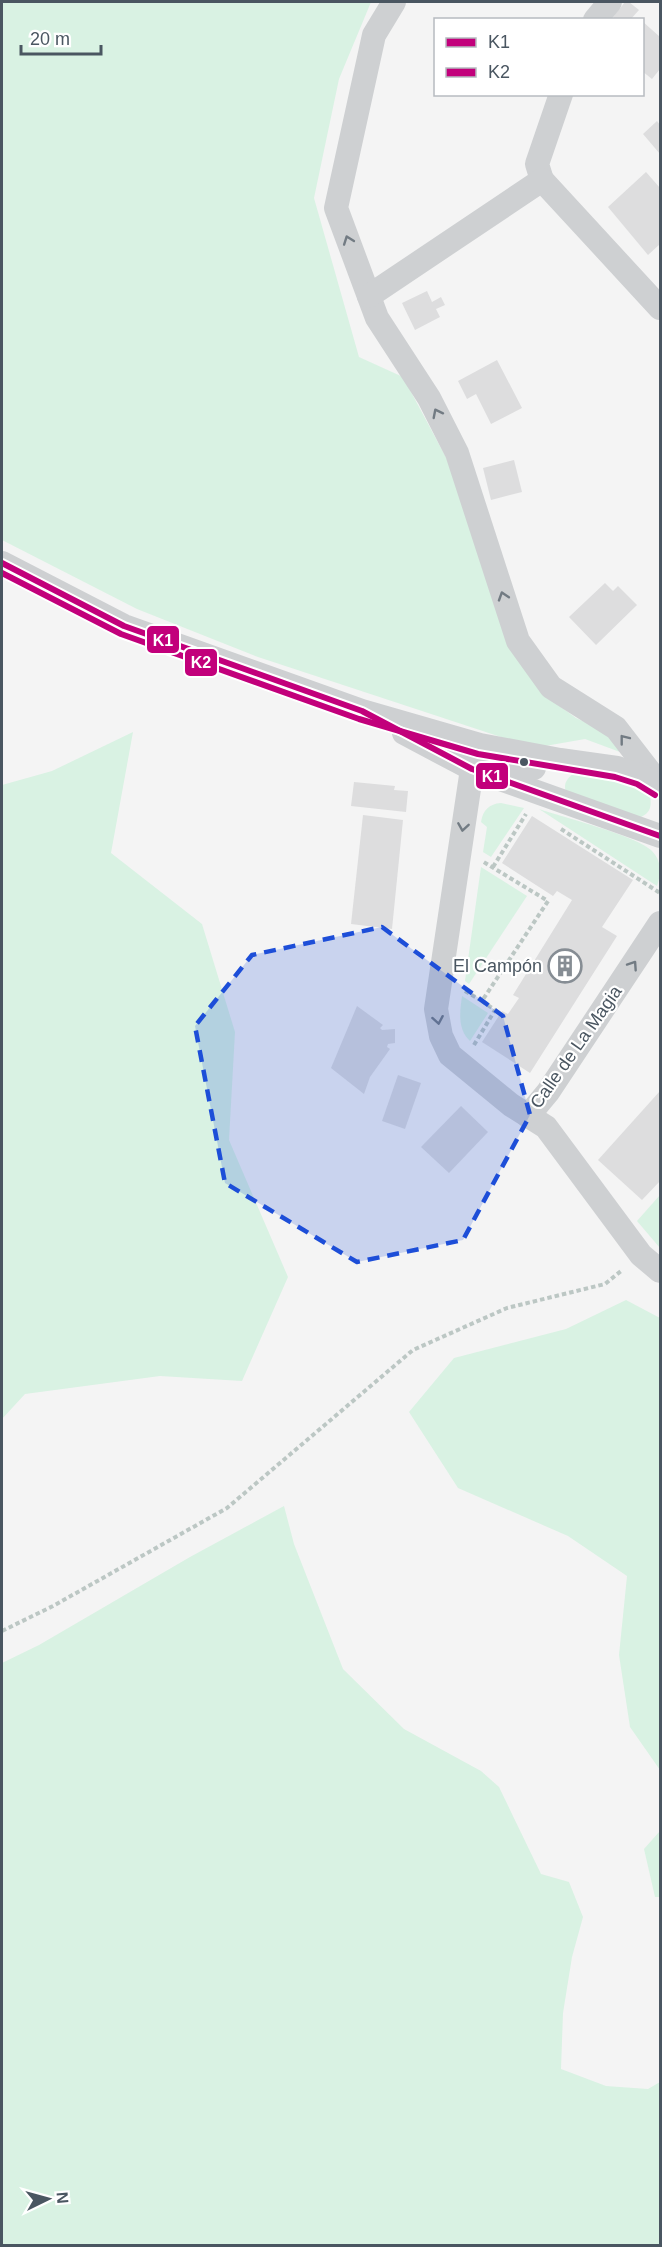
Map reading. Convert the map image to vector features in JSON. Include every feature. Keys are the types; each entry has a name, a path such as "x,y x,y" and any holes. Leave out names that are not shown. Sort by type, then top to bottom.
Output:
{"street":[{"path":"394,2 374,35 336,208 377,318 429,398 457,453 518,641 551,687 616,728 660,786"},
{"path":"597,18 610,2"},
{"path":"560,96 537,164 542,180 660,308"},
{"path":"369,296 542,180"},
{"path":"2,563 124,626 362,711 480,745 617,768 641,776 660,786"},
{"path":"362,711 472,769 660,836"},
{"path":"472,769 515,765 543,770 560,760"},
{"name":"Calle de La Magia","path":"472,769 436,1009 441,1036 450,1055 496,1094 528,1116 548,1092 660,923"},
{"path":"528,1116 546,1128 641,1255 660,1271"}],"path":[{"path":"482,1001 548,901 493,867 530,809"},
{"path":"560,828 660,893"},
{"path":"441,977 495,1010 462,1065"},
{"path":"2,1631 53,1606 227,1508 413,1350 507,1308 605,1284 641,1255"}],"highlighted area":[{"path":"382,927 503,1016 530,1115 463,1240 357,1262 225,1183 195,1026 252,955"}],"green space":[{"path":"2,2 371,2 339,79 314,198 359,357 403,377 449,463 550,699 576,718 605,731 620,752 585,739 545,746 507,739 258,657 137,609 2,540"},
{"path":"133,732 111,853 202,924 235,1032 229,1140 288,1277 242,1381 160,1376 25,1394 2,1419 2,785 52,771"},
{"path":"574,773 622,780 650,796 649,810 645,815 637,818 566,792 566,781"},
{"path":"501,803 524,808 491,857 483,852 487,827 481,822 487,808"},
{"path":"539,809 616,833 644,845 652,851 659,863 657,886"},
{"path":"481,867 527,896 469,984 465,981"},
{"path":"462,996 488,1013 470,1041 461,1025"},
{"path":"660,1195 660,1248 637,1221"},
{"path":"626,1300 660,1318 660,1770 630,1727 619,1655 627,1576 568,1536 458,1488 409,1412 454,1358 566,1329"},
{"path":"284,1506 294,1544 343,1669 404,1729 481,1771 499,1787 541,1874 569,1882 583,1917 572,1957 563,2013 561,2069 606,2086 648,2089 660,2082 660,2245 2,2245 2,1663 39,1645 190,1557"},
{"path":"660,1831 660,1897 655,1897 644,1849"}],"building":[{"path":"625,2 629,2 639,10 632,18 613,17"},
{"path":"644,23 660,37 660,69 652,79 644,73"},
{"path":"657,121 660,125 660,154 643,134"},
{"path":"646,172 660,188 660,244 648,255 608,207"},
{"path":"427,291 432,302 441,297 445,305 436,309 440,317 415,330 402,303"},
{"path":"497,360 522,408 491,424 476,394 467,399 458,381"},
{"path":"514,460 522,492 491,500 483,468"},
{"path":"605,583 613,591 618,586 637,605 596,645 569,617"},
{"path":"354,782 395,786 394,790 408,791 406,812 351,806"},
{"path":"363,815 403,820 392,929 351,924"},
{"path":"532,816 633,880 602,927 617,936 530,1073 482,1042 502,1011 508,1014 519,998 513,995 572,900 557,891 553,896 502,863"},
{"path":"357,1006 383,1025 380,1028 382,1030 395,1029 395,1043 388,1044 387,1047 390,1049 370,1077 364,1094 331,1068"},
{"path":"398,1075 421,1083 405,1129 382,1121"},
{"path":"660,1091 660,1181 642,1200 598,1160"},
{"path":"461,1106 488,1132 449,1173 421,1147"}],"transit line":[{"name":"K1","path":"2,563 124,626 362,711 472,769 660,836"},
{"name":"K2","path":"2,573 121,634 359,719 478,754 615,777 637,784 655,795"}],"place":[{"name":"El Campón","path":"565,966"}]}
